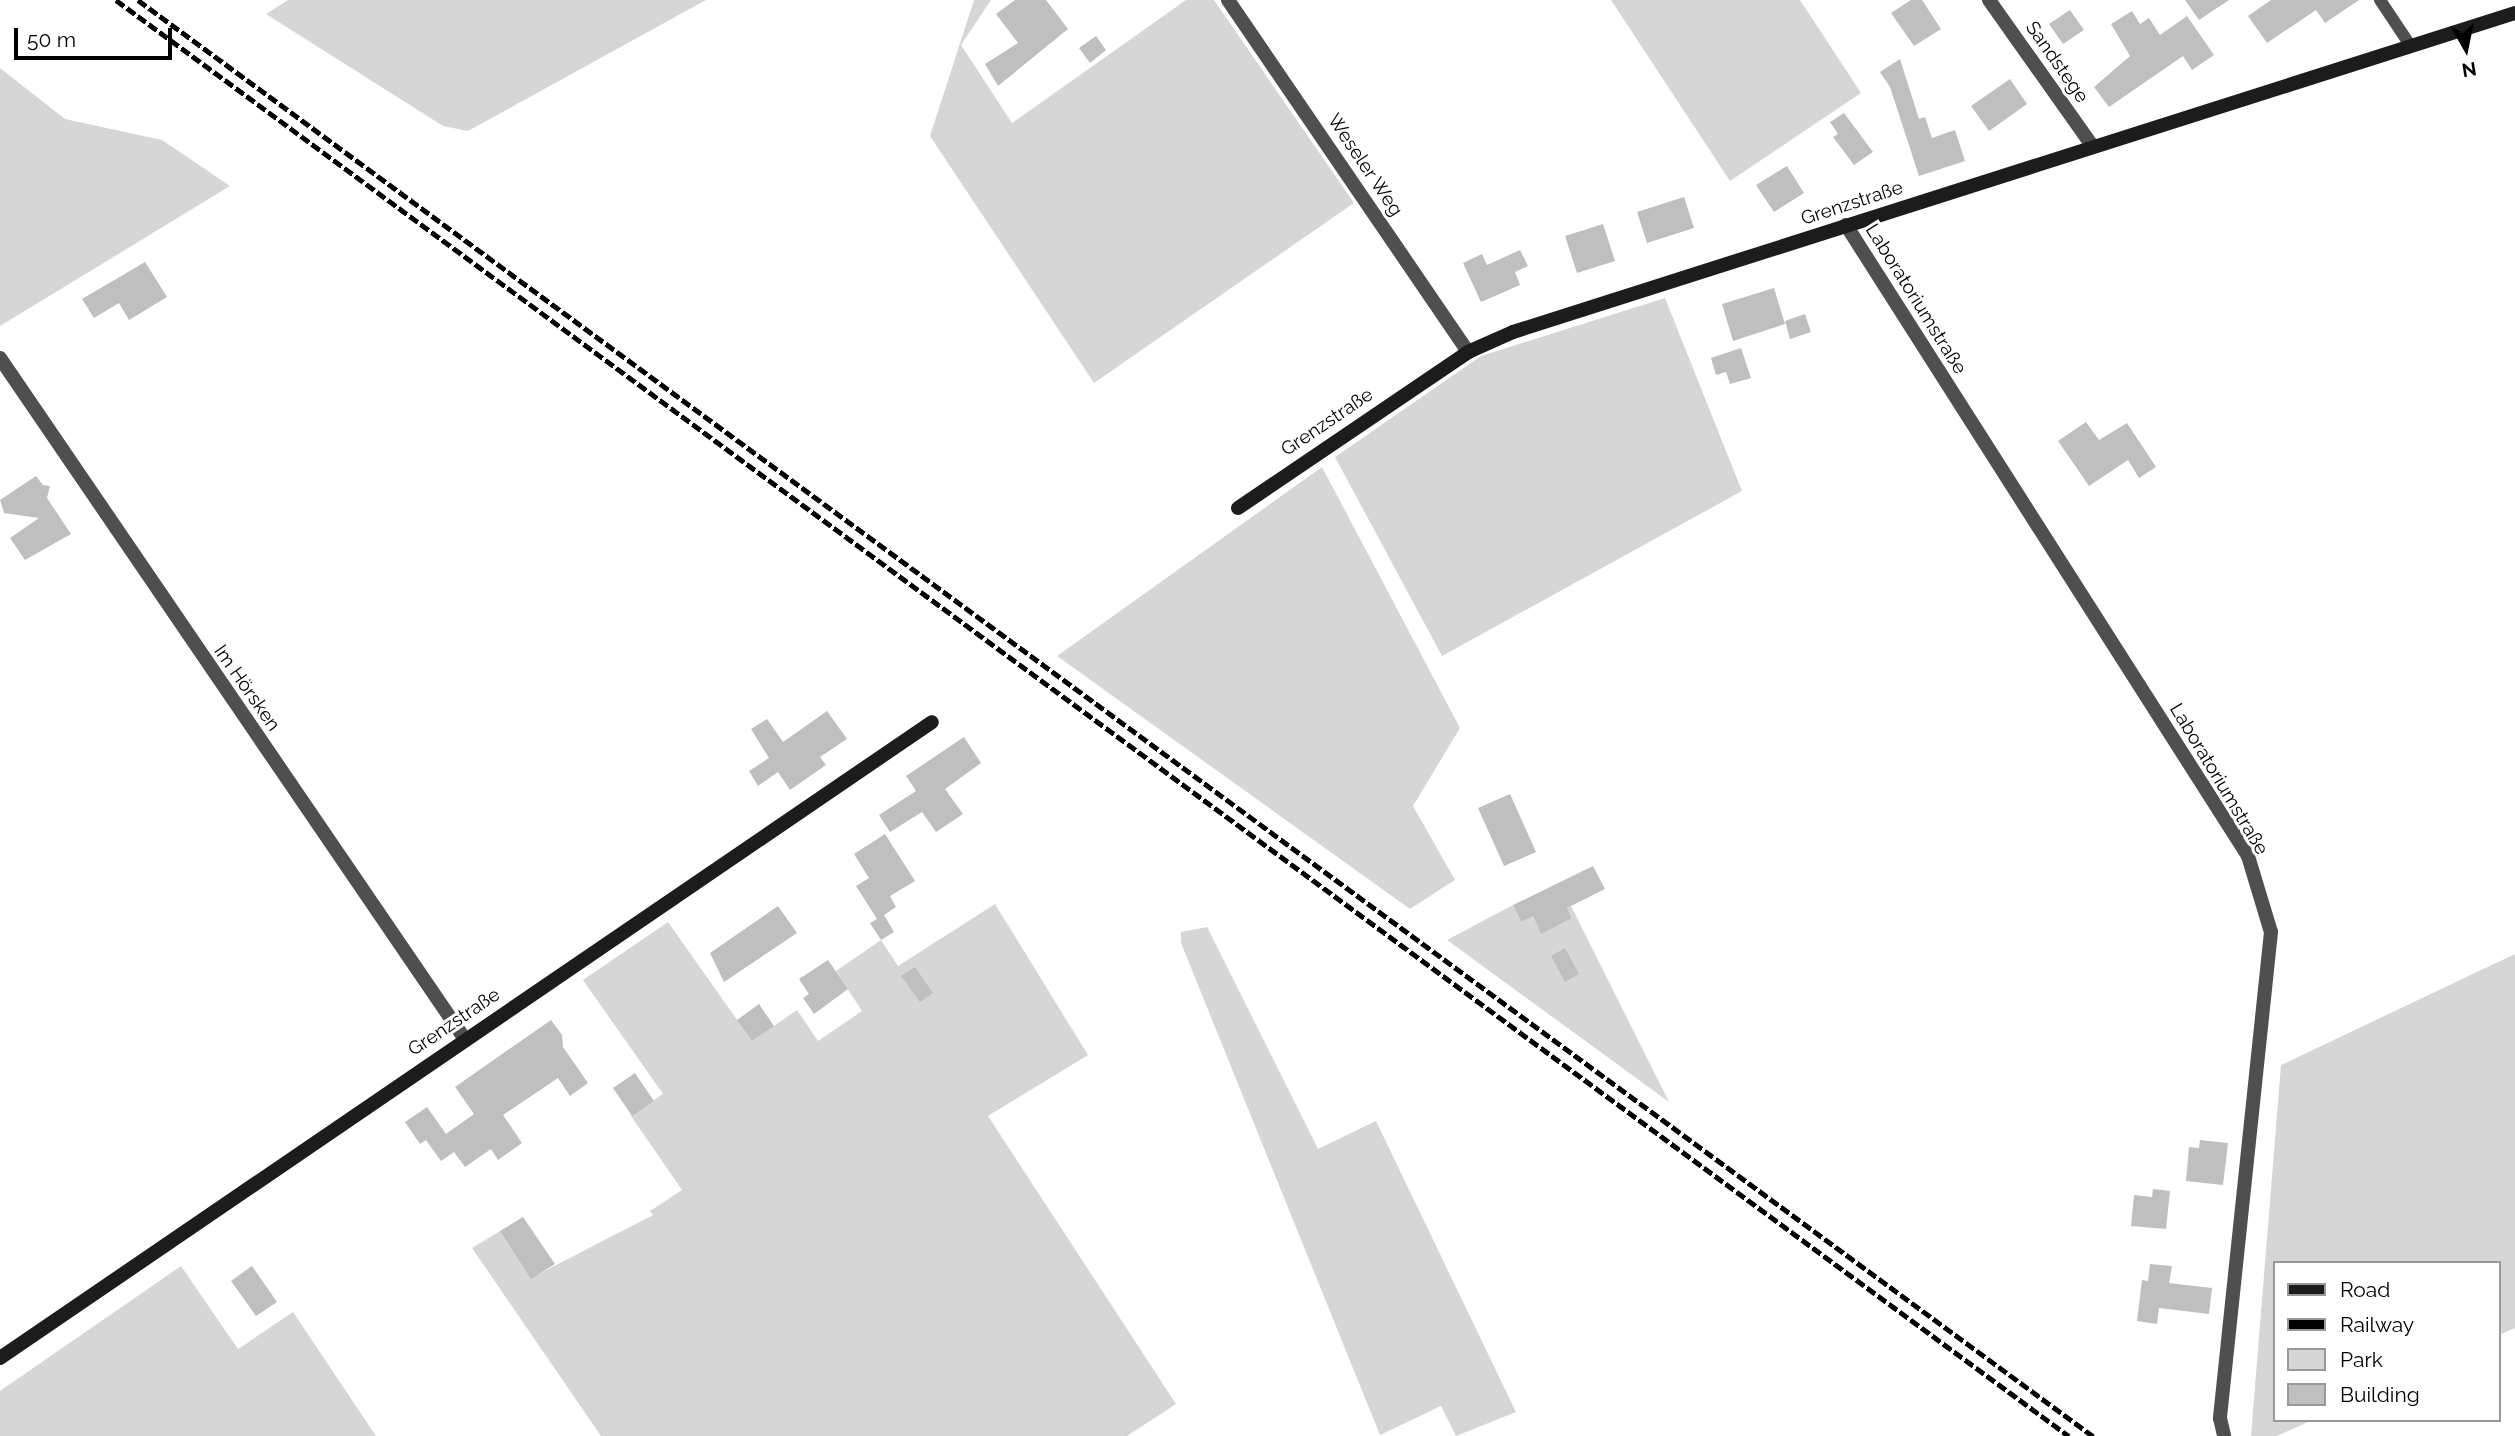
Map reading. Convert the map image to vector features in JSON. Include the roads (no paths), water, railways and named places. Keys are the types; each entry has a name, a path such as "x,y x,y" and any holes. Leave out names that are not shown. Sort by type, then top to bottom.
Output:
{"street":[{"name":"Weseler Weg","path":"1228,0 1468,352"},
{"name":"Sandstege","path":"1989,0 2093,147"},
{"name":"Grenzstraße","path":"1238,508 1468,352 1513,331 2515,13"},
{"name":"Laboratoriumstraße","path":"1846,225 2248,856 2271,932 2220,1418 2224,1436"},
{"name":"Im Hörsken","path":"0,358 464,1038"},
{"name":"Grenzstraße","path":"0,1358 464,1038 932,722"}],"lane":[{"path":"2380,0 2410,46"}],"railway":[{"path":"116,0 2069,1436"},
{"path":"138,0 2093,1436"}]}
